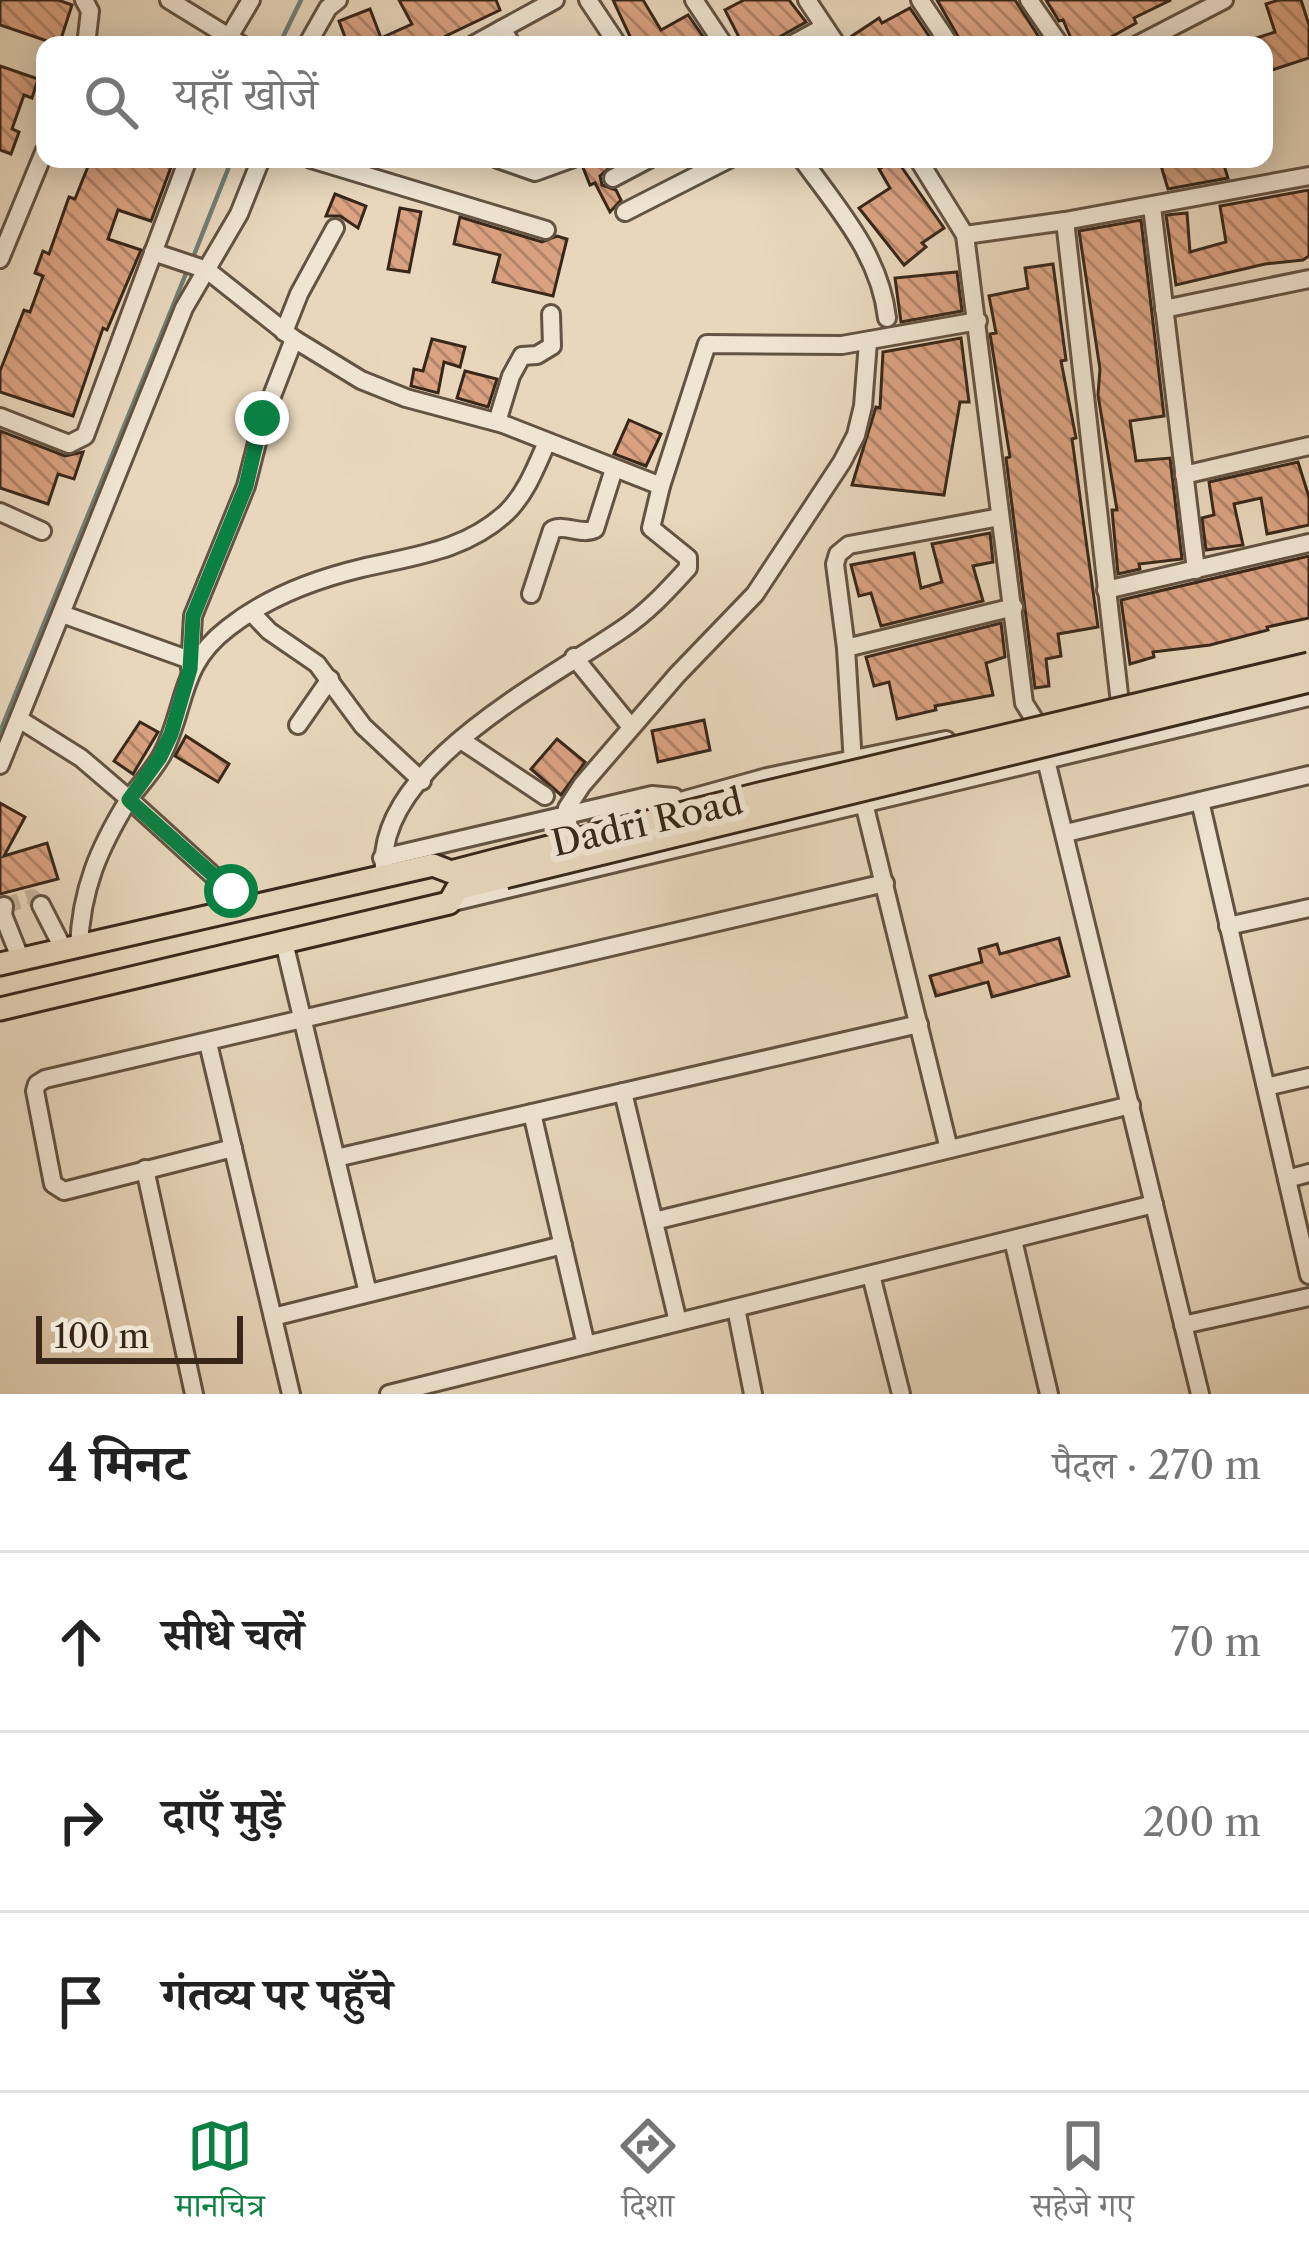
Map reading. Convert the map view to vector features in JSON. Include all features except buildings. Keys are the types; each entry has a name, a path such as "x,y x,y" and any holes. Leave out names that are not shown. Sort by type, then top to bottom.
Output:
{"main road":[{"path":"449,903 457,889 501,869 759,794 1309,664"},
{"path":"433,866 451,872 501,869 1309,681"},
{"name":"Dadri Road","path":"10,962 250,909 383,867 433,866"},
{"name":"Dadri Road","path":"0,1009 449,903"},
{"path":"76,947 98,986"}],"street":[{"path":"84,0 90,11 87,36"},
{"path":"170,0 228,36"},
{"path":"238,36 251,0"},
{"path":"312,36 338,0"},
{"path":"508,36 555,0"},
{"path":"588,0 612,36"},
{"path":"694,0 718,36"},
{"path":"807,0 830,36"},
{"path":"920,0 944,36"},
{"path":"1030,0 1054,36"},
{"path":"1154,36 1224,0"},
{"path":"808,36 824,27"},
{"path":"0,259 38,168"},
{"path":"0,417 69,444 85,436 185,168"},
{"path":"0,765 165,352 201,269 239,214 257,168"},
{"path":"341,168 546,230"},
{"path":"613,178 632,168"},
{"path":"625,212 711,168"},
{"path":"808,168 867,250 884,293 887,318"},
{"path":"924,168 965,235 1024,703 1036,722"},
{"path":"965,235 1152,207 1309,176"},
{"path":"1152,207 1196,570"},
{"path":"1065,221 1120,704"},
{"path":"76,947 94,860 160,757 190,664 193,616 241,501 299,294 335,228"},
{"path":"153,252 201,269 289,335 361,380 406,398 497,422 661,485"},
{"path":"1164,309 1308,285"},
{"path":"497,422 522,356 537,356 552,346 551,314"},
{"path":"684,798 652,795 566,813 383,867 385,835 395,814 461,740 532,684 655,605 688,568 684,553 652,528 650,521 707,344 868,343 978,321"},
{"path":"569,832 566,813 582,785 755,594 842,462 856,436 863,406 868,343"},
{"path":"190,664 227,628 314,582 454,546 484,530 508,511 528,484 548,442"},
{"path":"1184,475 1309,446"},
{"path":"531,594 552,530 595,529 614,469"},
{"path":"0,512 42,531"},
{"path":"949,1149 851,758 846,648 835,564 849,545 1000,517"},
{"path":"1106,590 1309,543"},
{"path":"846,648 1014,607"},
{"path":"252,613 268,631 306,654 363,726 422,781"},
{"path":"62,614 190,664"},
{"name":"Dadri Road","path":"433,866 728,787 1120,704 1309,655"},
{"path":"574,658 631,727"},
{"path":"298,725 330,679"},
{"name":"Dadri Road","path":"449,903 1309,697"},
{"path":"19,719 81,758 250,909"},
{"path":"461,740 545,796"},
{"path":"1046,760 1200,1394"},
{"path":"1066,832 1309,775"},
{"path":"728,787 743,833"},
{"path":"1199,801 1309,1276"},
{"path":"233,1148 57,1189 37,1084 885,883"},
{"path":"41,905 76,947"},
{"path":"4,907 10,962"},
{"path":"1228,926 1309,908"},
{"path":"284,942 368,1294"},
{"path":"336,1158 919,1024"},
{"path":"208,1042 292,1394"},
{"path":"1266,1087 1309,1077"},
{"path":"623,1092 678,1322"},
{"path":"654,1221 1131,1105"},
{"path":"532,1113 586,1345"},
{"path":"145,1169 194,1394"},
{"path":"1287,1178 1309,1173"},
{"path":"389,1394 437,1388 586,1345 1154,1204"},
{"path":"1013,1240 1049,1394"},
{"path":"273,1317 563,1246"},
{"path":"871,1275 902,1394"},
{"path":"1184,1325 1309,1297"},
{"path":"736,1308 753,1394"}],"waterway":[{"path":"283,36 301,0"},
{"path":"192,260 228,168"},
{"path":"0,732 187,271"}],"tunnel":[{"path":"4,906 32,897 41,905"}],"route":[{"path":"231,891 129,800 171,734 190,669 193,616 246,486 262,418"}]}
